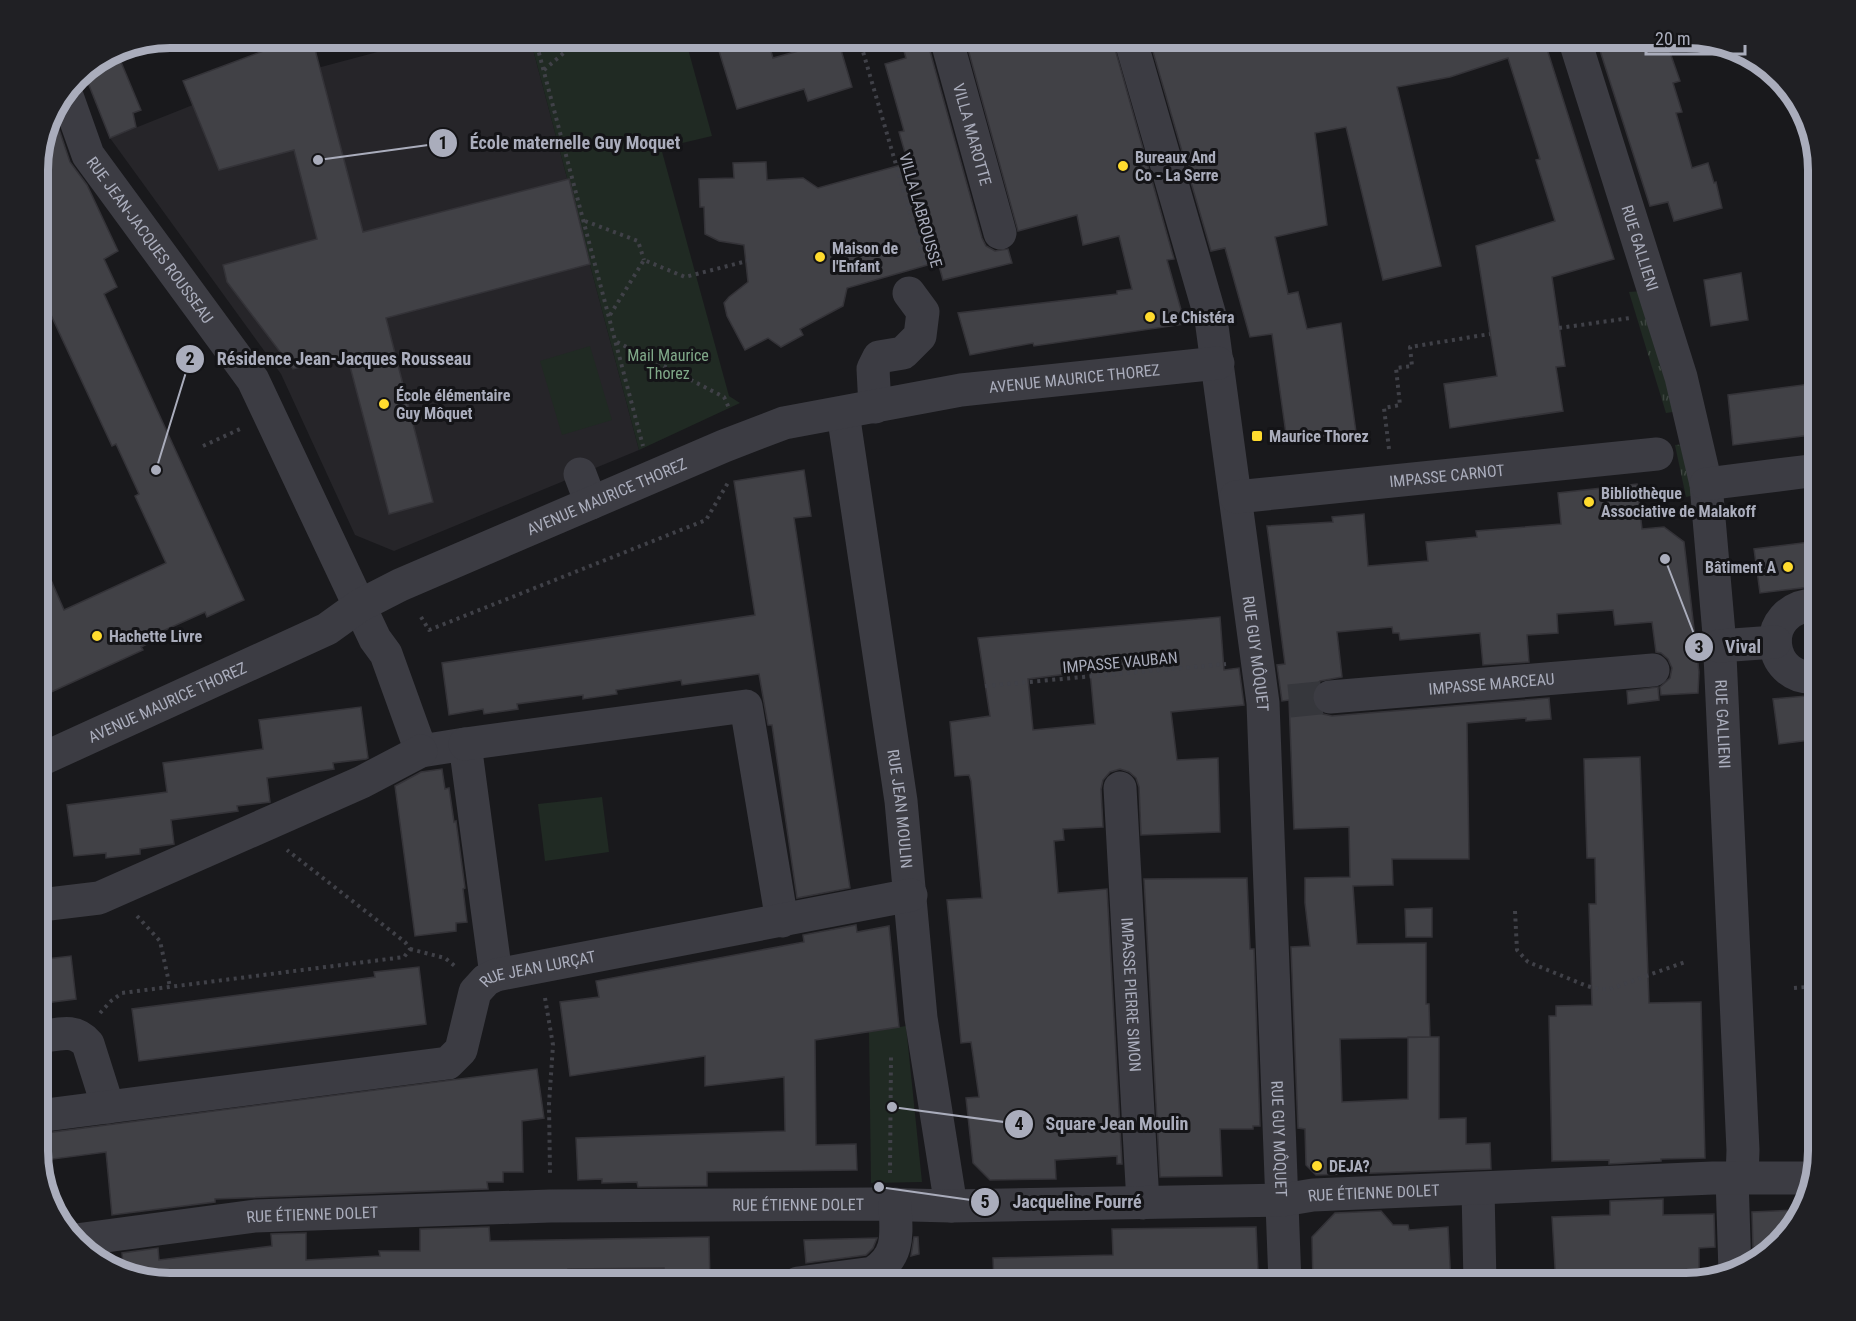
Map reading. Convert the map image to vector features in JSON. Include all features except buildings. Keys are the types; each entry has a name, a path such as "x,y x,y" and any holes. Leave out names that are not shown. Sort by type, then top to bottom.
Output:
{"street":[{"name":"VILLA MAROTTE","path":"949,48 1000,233"},
{"name":"RUE GUY MÔQUET","path":"1133,48 1211,319 1258,662 1276,702 1285,1273"},
{"name":"RUE GALLIENI","path":"1577,48 1682,377 1706,484 1719,646 1743,1150 1737,1178 1736,1262"},
{"name":"RUE JEAN-JACQUES ROUSSEAU","path":"69,102 88,154 253,380 375,639 386,654 421,751"},
{"path":"875,407 873,369 879,357 903,353 920,336 923,312 909,294"},
{"name":"AVENUE MAURICE THOREZ","path":"48,756 327,629 359,606 586,489 724,446 784,423 961,390 1218,363"},
{"name":"RUE JEAN MOULIN","path":"843,413 901,801 921,1018 951,1206"},
{"name":"IMPASSE CARNOT","path":"1236,497 1657,454"},
{"path":"1706,484 1808,471"},
{"path":"1808,605 1792,610 1783,618 1777,629 1775,642 1782,663 1791,671 1808,676"},
{"path":"1719,646 1775,642"},
{"name":"IMPASSE MARCEAU","path":"1330,697 1653,670"},
{"path":"48,904 99,898 362,782 421,751 746,706 782,921"},
{"path":"465,744 496,975"},
{"name":"IMPASSE PIERRE SIMON","path":"1120,788 1143,1203"},
{"name":"RUE JEAN LURÇAT","path":"48,1115 448,1062 461,1050 475,992 486,980 496,975 911,895"},
{"path":"48,1036 73,1033 82,1037 88,1044 108,1107"},
{"name":"RUE ÉTIENNE DOLET","path":"86,1239 255,1216 550,1206 893,1190 951,1206 1283,1200 1313,1196 1737,1178 1805,1178"},
{"path":"1478,1189 1480,1273"},
{"path":"873,1273 891,1255 896,1242 893,1190"}],"path":[{"path":"538,48 645,452"},
{"path":"544,70 569,48"},
{"name":"VILLA LABROUSSE","path":"862,48 925,265"},
{"path":"585,221 638,241 644,260 610,316"},
{"path":"644,260 685,277 751,260"},
{"path":"1559,328 1621,320"},
{"path":"1390,460 1384,408 1400,405 1396,368 1412,366 1410,346 1490,334"},
{"path":"616,341 724,397 731,412"},
{"path":"203,446 235,432"},
{"path":"421,616 429,630 706,520 731,478"},
{"name":"IMPASSE VAUBAN","path":"985,686 1258,662"},
{"path":"258,828 405,942 410,949 445,958 462,972"},
{"path":"114,891 159,941 170,987"},
{"path":"1515,910 1517,950 1528,962 1587,986 1599,989 1610,988 1685,962"},
{"path":"98,1016 111,1001 122,993 404,957 410,949"},
{"path":"1794,987 1808,986"},
{"path":"545,993 553,1045 549,1104 550,1182"},
{"path":"891,1054 893,1190"}],"shaded area":[{"path":"392,48 533,48 639,450 394,551 355,535 281,374 110,138 273,73 276,79"}],"green space":[{"name":"Mail Maurice Thorez","path":"533,48 688,48 712,136 661,148 729,396 740,403 639,450"},
{"path":"1644,291 1679,411 1666,413 1629,292"},
{"path":"590,346 612,420 562,435 540,361"},
{"path":"1688,444 1699,494 1686,497 1675,445"},
{"path":"602,797 609,852 545,861 538,804"},
{"path":"906,1026 922,1182 871,1183 869,1032"}],"tunnel":[{"path":"1289,701 1330,697"}],"place":[{"name":"École maternelle Guy Moquet","path":"318,160"},
{"name":"Bureaux And Co - La Serre","path":"1123,166"},
{"name":"Maison de l'Enfant","path":"820,257"},
{"name":"Le Chistéra","path":"1150,317"},
{"name":"École élémentaire Guy Môquet","path":"384,404"},
{"name":"Maurice Thorez","path":"1257,436"},
{"name":"Résidence Jean-Jacques Rousseau","path":"156,470"},
{"name":"Bibliothèque Associative de Malakoff","path":"1589,502"},
{"name":"Vival","path":"1665,559"},
{"name":"Bâtiment A","path":"1788,567"},
{"name":"Hachette Livre","path":"97,636"},
{"name":"Square Jean Moulin","path":"892,1107"},
{"name":"DEJA?","path":"1317,1166"},
{"name":"Jacqueline Fourré","path":"879,1187"}]}
